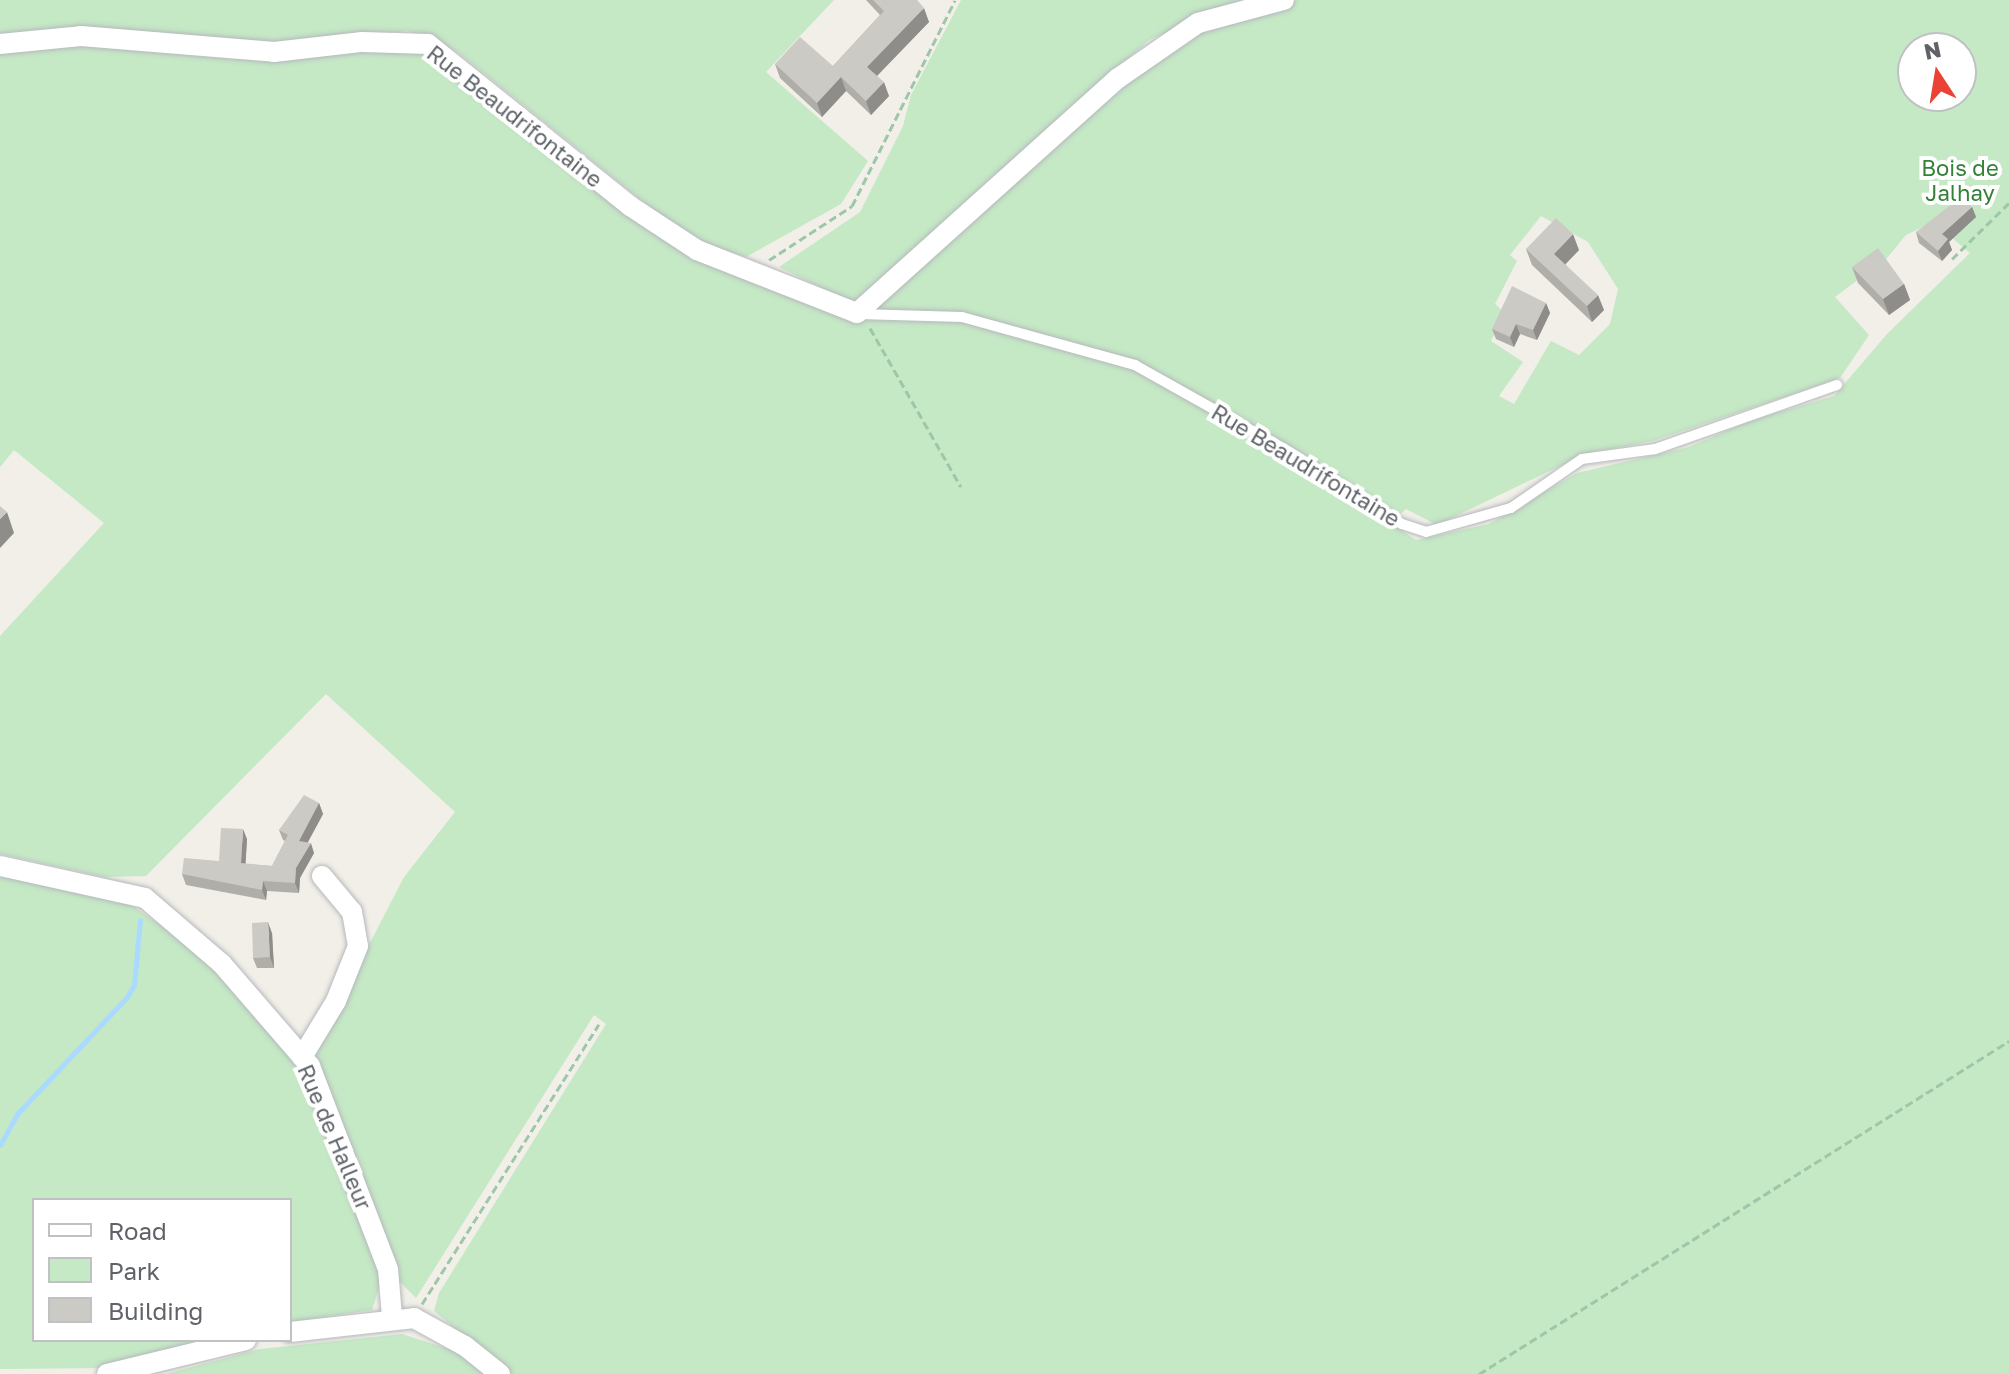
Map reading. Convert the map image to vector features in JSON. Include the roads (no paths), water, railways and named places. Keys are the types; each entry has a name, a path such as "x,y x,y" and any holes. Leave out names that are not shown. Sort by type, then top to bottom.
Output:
{"street":[{"path":"857,313 1117,79 1198,23 1284,0"},
{"name":"Rue Beaudrifontaine","path":"0,44 81,36 274,52 362,42 428,44 630,206 697,250 857,313"},
{"name":"Rue de Halleur","path":"0,866 145,898 222,964 302,1057 388,1269 392,1317"},
{"path":"302,1057 336,1001 358,946 352,912 322,876"},
{"path":"292,1332 392,1317 414,1318 465,1346 500,1374"},
{"path":"107,1374 238,1342"}],"lane":[{"name":"Rue Beaudrifontaine","path":"857,313 962,317 1135,365 1307,462 1402,524 1426,532 1511,508 1582,459 1655,449 1837,385"}],"waterway":[{"path":"0,1145 18,1113 127,997 134,985 140,920"}],"park label":[{"name":"Bois de Jalhay","path":"1960,180"}]}
